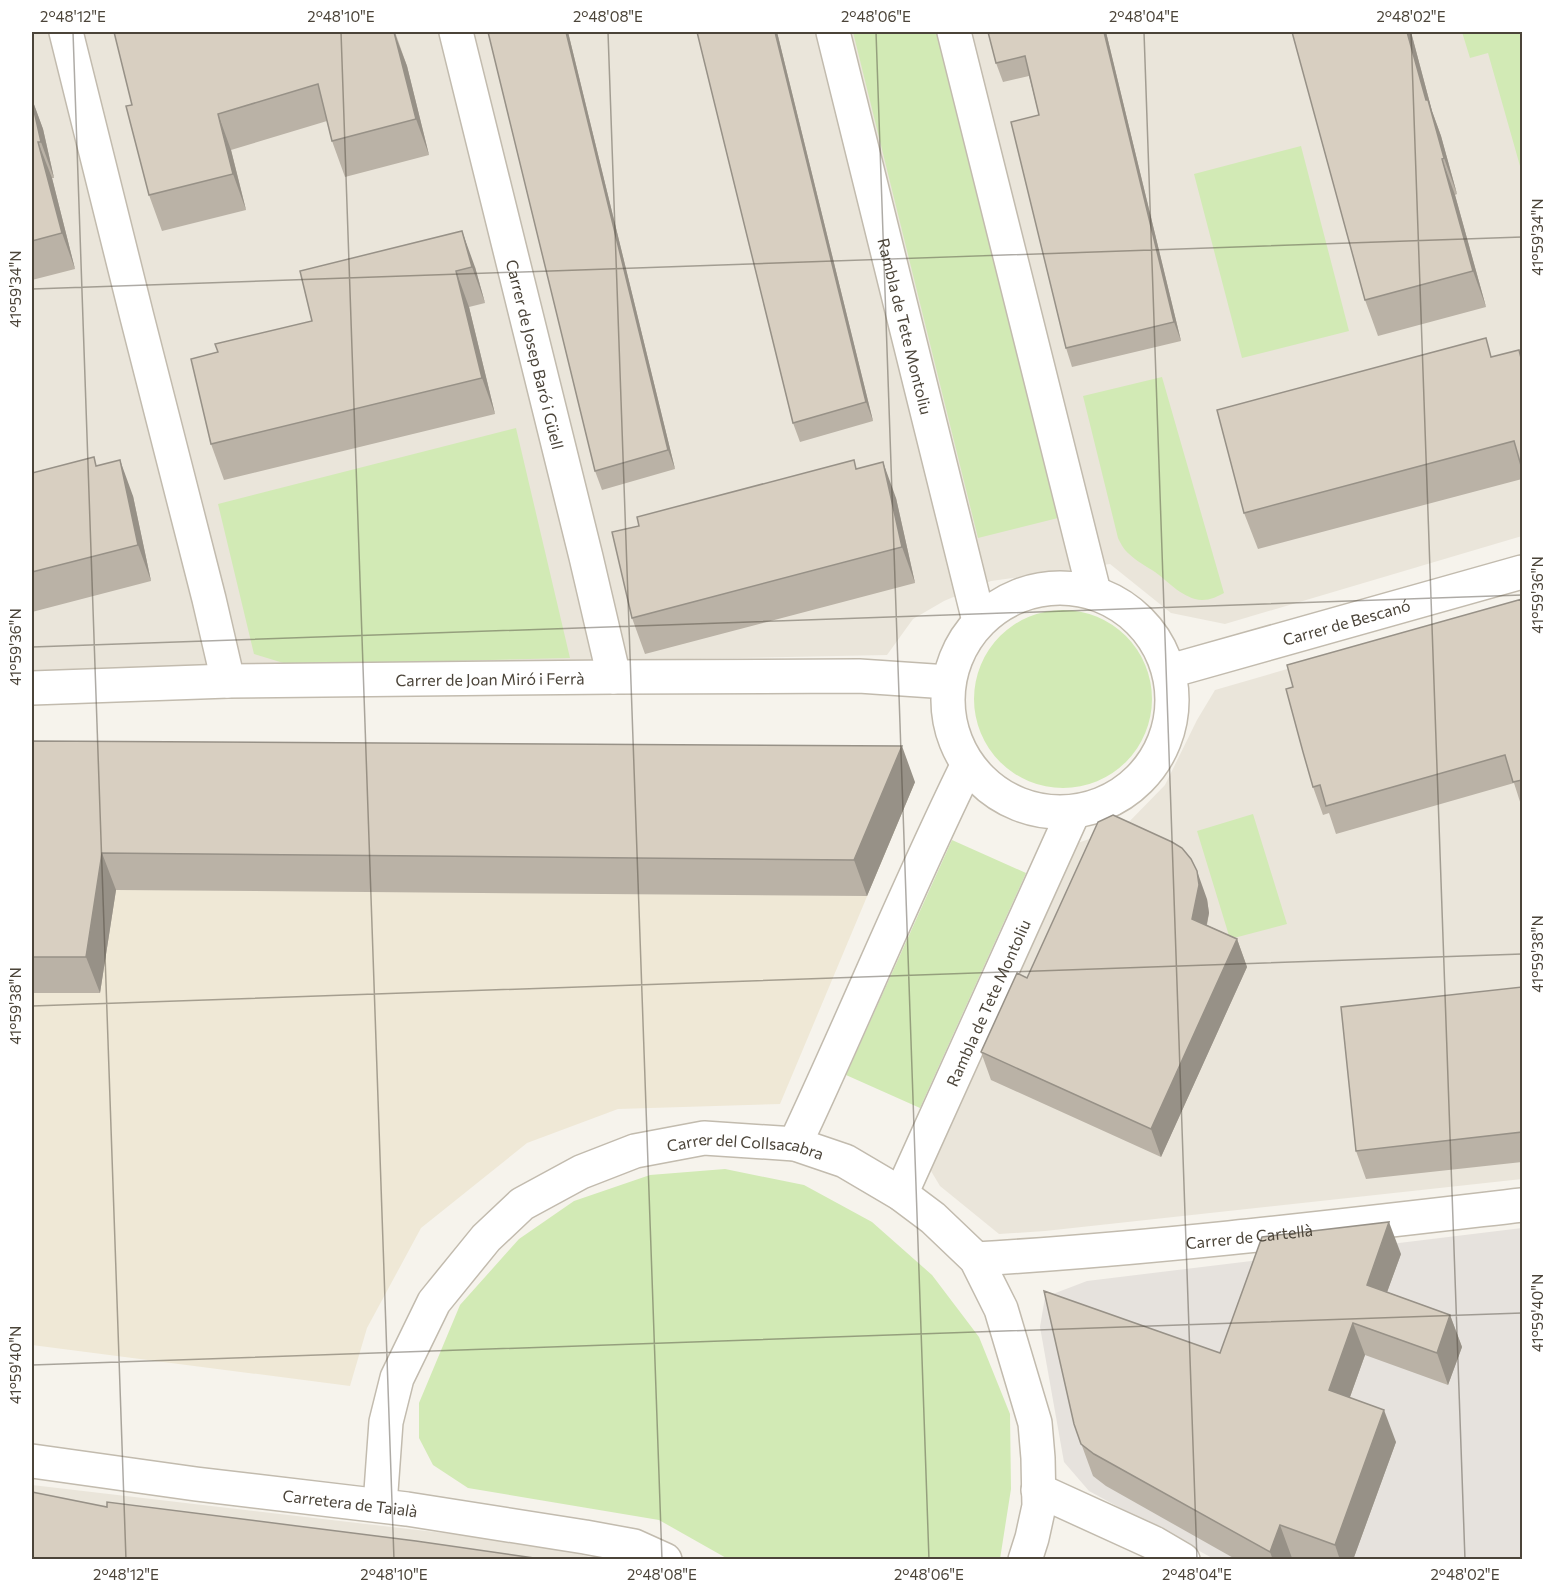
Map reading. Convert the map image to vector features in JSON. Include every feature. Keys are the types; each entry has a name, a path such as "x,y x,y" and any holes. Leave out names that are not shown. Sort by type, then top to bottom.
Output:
{"street":[{"path":"66,32 228,681"},
{"name":"Carrer de Josep Baró i Güell","path":"456,32 614,677"},
{"name":"Rambla de Tete Montoliu","path":"833,32 979,621"},
{"path":"954,32 1094,592"},
{"name":"Carrer de Bescanó","path":"1170,671 1522,572"},
{"path":"1056,587 1094,592 1132,612 1154,636 1170,671 1172,720 1158,758 1133,787 1099,807 1073,813 1034,810 995,794 968,766 952,736 948,682 956,653 979,621 1010,598 1056,587"},
{"name":"Carrer de Joan Miró i Ferrà","path":"32,688 228,681 614,677 859,676 948,682"},
{"path":"795,1144 941,820 968,766"},
{"name":"Rambla de Tete Montoliu","path":"901,1194 1073,813"},
{"name":"Carrer del Collsacabra","path":"380,1505 386,1422 397,1378 434,1302 486,1238 522,1204 581,1172 635,1151 704,1138 795,1144 845,1161 901,1194 933,1218 976,1259 1001,1309 1035,1423 1039,1506 1025,1560"},
{"name":"Carrer de Cartellà","path":"976,1259 1224,1239 1522,1205"},
{"name":"Carretera de Taialà","path":"32,1461 196,1484 380,1505 585,1537 629,1553 665,1560"},
{"path":"1038,1490 1154,1543 1183,1560"}],"shaded area":[{"path":"32,32 1522,32 1522,536 1225,624 1171,613 1110,564 991,581 944,601 913,619 887,655 32,672"},
{"path":"1522,601 1522,1179 1045,1231 999,1234 940,1186 928,1166 1066,847 1124,827 1165,785 1197,720 1215,690"},
{"path":"32,775 41,777 915,782 780,1104 618,1109 527,1143 421,1228 367,1328 350,1386 32,1345"},
{"path":"1522,1228 1522,1559 1214,1559 1089,1491 1064,1462 1040,1327 1045,1297 1087,1281"},
{"path":"32,1485 546,1545 597,1559 32,1560"}],"green space":[{"path":"853,32 938,32 1058,518 978,538"},
{"path":"1462,32 1522,32 1522,173 1488,53 1470,58"},
{"path":"1301,146 1349,331 1242,358 1194,174"},
{"path":"1162,377 1224,593 1213,598 1195,599 1182,593 1134,558 1122,546 1118,538 1083,396"},
{"path":"516,428 570,658 290,665 254,654 218,504"},
{"path":"1063,610 1097,617 1126,636 1145,665 1152,699 1145,733 1126,762 1097,781 1063,788 1029,781 1000,762 981,733 974,699 981,665 1000,636 1029,617"},
{"path":"1253,814 1287,924 1230,939 1197,831"},
{"path":"952,840 1026,873 920,1108 846,1075"},
{"path":"725,1169 804,1185 872,1222 932,1275 979,1337 1010,1414 1011,1489 1000,1559 728,1559 659,1520 468,1488 433,1465 419,1438 419,1403 460,1305 519,1239 574,1201 650,1175"}],"building":[{"path":"114,32 394,32 416,119 332,141 318,84 218,114 233,174 149,195 126,106 132,105"},
{"path":"488,32 566,32 668,450 595,471"},
{"path":"697,32 775,32 866,402 793,423"},
{"path":"988,32 1104,32 1174,322 1066,348 1011,122 1039,115 1025,56 996,63"},
{"path":"1292,32 1407,32 1426,100 1428,100 1473,271 1365,300"},
{"path":"32,102 41,142 38,142 62,233 32,241"},
{"path":"462,231 472,267 456,271 482,378 211,444 191,359 218,352 215,344 312,321 300,271"},
{"path":"1486,338 1491,357 1519,350 1522,362 1522,469 1514,441 1244,513 1217,410"},
{"path":"94,457 96,466 120,460 138,545 32,572 32,473"},
{"path":"854,460 856,469 883,462 902,547 632,618 612,532 639,526 637,517"},
{"path":"1522,599 1522,780 1513,782 1505,755 1326,806 1320,785 1313,787 1303,752 1286,689 1293,687 1287,665"},
{"path":"32,741 902,746 854,860 102,853 86,957 32,957"},
{"path":"1113,815 1182,848 1197,871 1199,885 1192,919 1237,939 1151,1129 981,1052 1017,973 1027,978 1098,822"},
{"path":"1522,987 1522,1132 1356,1151 1341,1007"},
{"path":"1389,1222 1367,1285 1450,1315 1437,1353 1353,1323 1329,1390 1384,1410 1335,1545 1280,1525 1270,1552 1094,1454 1081,1444 1074,1424 1044,1291 1220,1353 1262,1237"},
{"path":"32,1492 107,1507 107,1502 548,1560 32,1560"}]}
